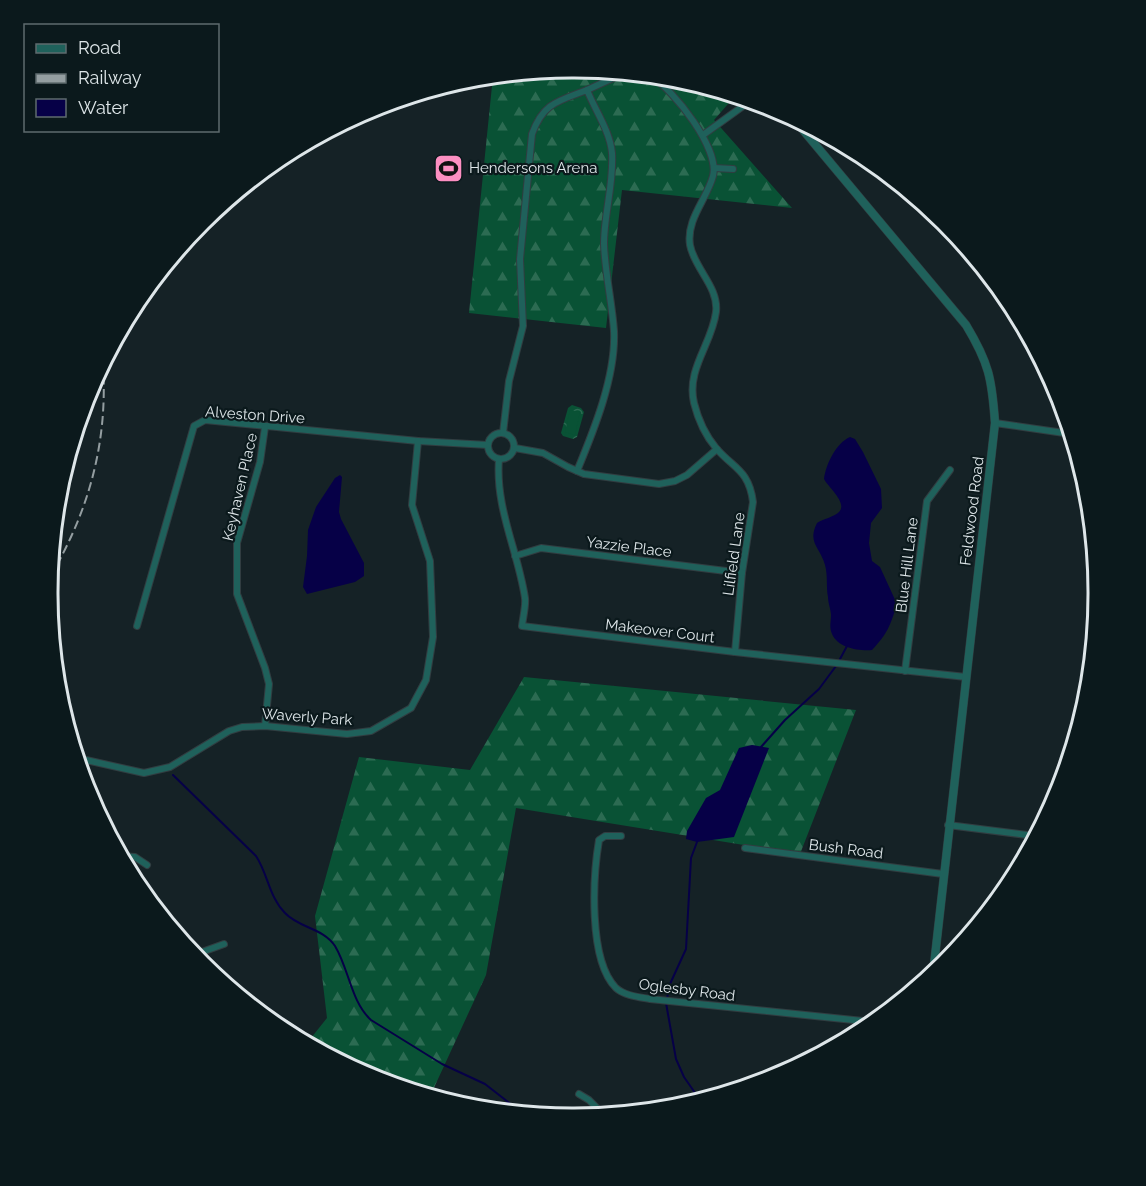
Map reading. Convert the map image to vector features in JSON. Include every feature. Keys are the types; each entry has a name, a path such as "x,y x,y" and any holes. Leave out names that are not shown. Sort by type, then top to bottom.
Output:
{"street":[{"path":"503,433 508,381 523,326 520,259 532,134 539,117 551,105 608,80"},
{"path":"667,87 703,135 712,153 714,168 733,169"},
{"path":"577,471 601,410 613,353 614,332 604,247 612,153 605,130 586,90"},
{"path":"703,135 741,107"},
{"name":"Feldwood Road","path":"808,135 966,325 979,346 990,372 995,423 934,959"},
{"name":"Lilfield Lane","path":"714,168 712,180 695,216 690,235 692,252 717,306 714,322 695,369 693,393 694,406 704,432 717,449 741,470 752,492 753,502 742,573 735,652"},
{"name":"Alveston Drive","path":"137,626 194,426 205,420 418,441 488,445"},
{"path":"995,423 1061,433"},
{"name":"Keyhaven Place","path":"265,427 260,462 237,543 237,594 269,684 265,726"},
{"path":"503,433 513,440 515,448 510,456 499,459 490,454 488,445 493,436 503,433"},
{"name":"Waverly Park","path":"87,760 144,773 170,767 230,731 242,727 265,726 347,734 371,731 411,708 426,680 433,637 430,561 412,506 418,441"},
{"path":"515,448 543,453 584,474 659,484 675,482 687,475 717,449"},
{"name":"Makeover Court","path":"499,459 497,480 500,500 525,600 522,626 966,677"},
{"name":"Blue Hill Lane","path":"905,671 927,501 950,470"},
{"name":"Yazzie Place","path":"514,556 541,548 742,573"},
{"path":"948,825 1027,835"},
{"name":"Oglesby Road","path":"621,836 605,836 599,840 594,895 597,939 610,980 617,988 625,994 650,999 859,1021"},
{"name":"Bush Road","path":"745,848 943,874"},
{"path":"131,857 147,865"},
{"path":"204,951 224,944"},
{"path":"579,1094 596,1107"}],"green space":[{"path":"573,78 607,80 673,88 729,103 714,120 792,208 622,190 606,328 469,313 492,85"},
{"path":"572,405 581,408 584,412 577,437 573,439 561,433 568,408"},
{"path":"570,410 580,412 575,435 565,432"},
{"path":"524,677 856,710 800,854 516,808 486,975 434,1088 376,1068 312,1037 327,1018 315,916 359,757 470,770"}],"water":[{"path":"850,437 855,439 863,452 881,489 882,508 871,523 869,543 872,561 880,567 897,604 888,629 872,650 855,649 839,643 832,634 826,569 813,535 817,523 837,514 841,508 839,500 824,479 832,455 840,444"},
{"path":"340,475 342,477 339,512 364,563 364,576 355,582 307,594 303,587 308,530 316,507 335,478"},
{"path":"752,745 769,748 734,837 697,842 686,839 687,831 706,798 720,790 739,748"}],"waterway":[{"path":"840,659 847,646"},
{"path":"761,747 785,720 819,689 836,666"},
{"path":"173,775 256,856 275,900 285,913 297,922 324,935 335,946 359,1004 371,1020 442,1064 485,1084 510,1103"},
{"path":"695,1093 684,1077 676,1059 666,1003 670,984 686,949 691,858 697,842"}],"railway":[{"path":"60,559 75,527 93,475 99,449 104,384"}],"place":[{"name":"Hendersons Arena","path":"448,168"}]}
